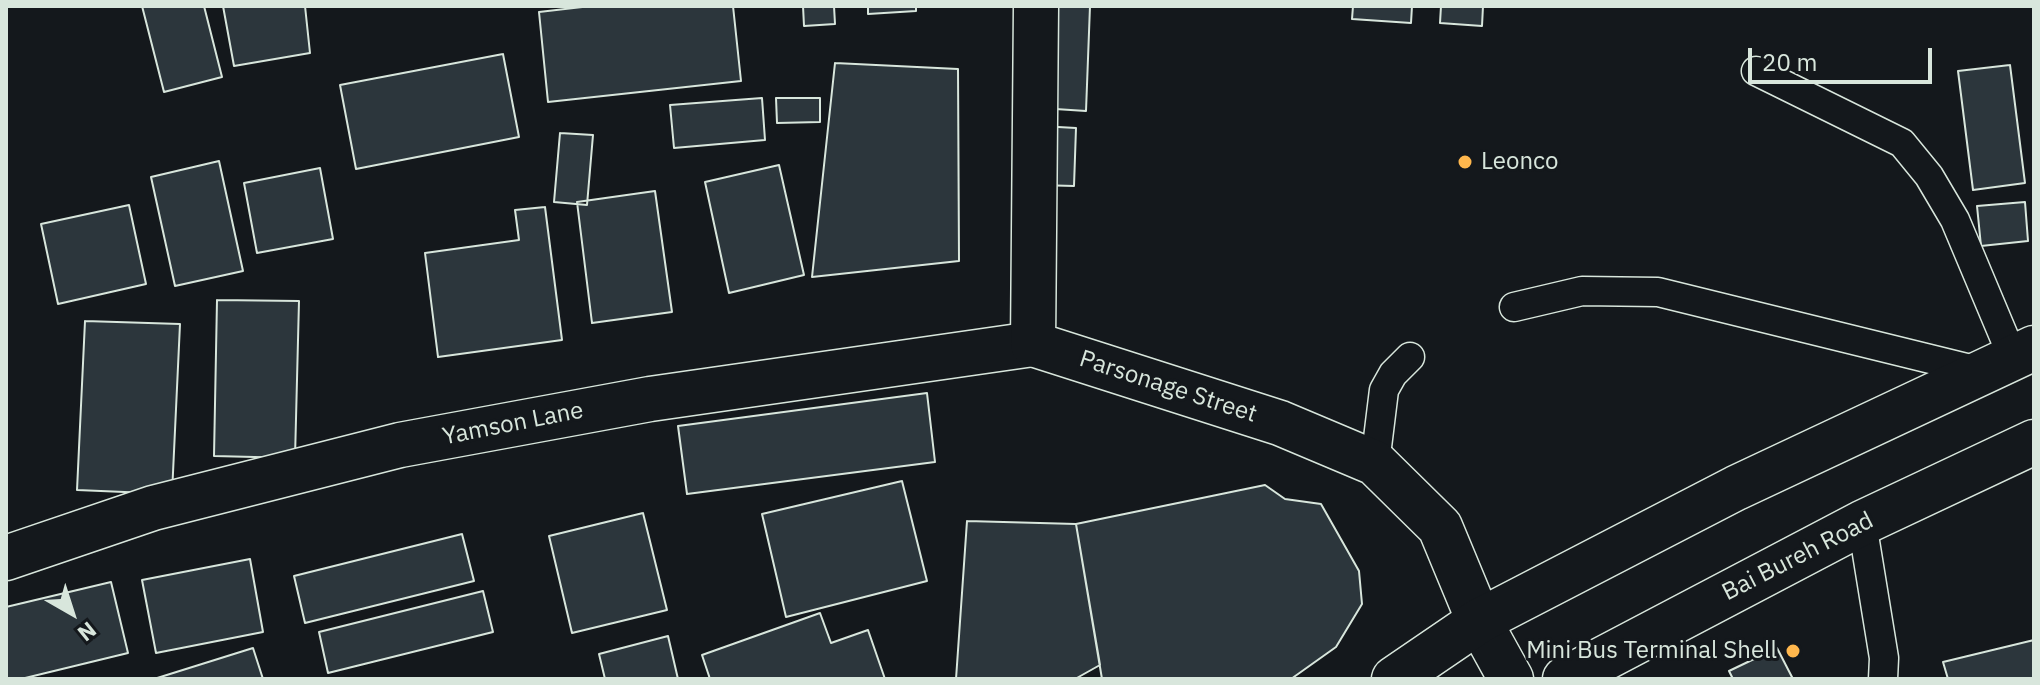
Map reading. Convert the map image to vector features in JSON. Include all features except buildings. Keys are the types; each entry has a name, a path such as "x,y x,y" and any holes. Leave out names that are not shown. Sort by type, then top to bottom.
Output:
{"main road":[{"path":"1033,344 1036,6"},
{"name":"Parsonage Street","path":"1033,344 1280,423 1375,463 1440,527 1479,621 1511,679"},
{"name":"Yamson Lane","path":"6,558 153,508 400,445 650,399 1033,344"},
{"path":"1394,679 1479,621 1736,488 2010,359"},
{"name":"Bai Bureh Road","path":"1565,679 1862,523 2034,442"}],"lane":[{"path":"1756,71 1902,143 1929,176 1955,220 2010,359"},
{"path":"1514,307 1582,291 1658,292 2010,359"},
{"path":"1375,463 1384,390 1393,374 1410,357"},
{"path":"1862,523 1884,658 1883,679"}],"place":[{"name":"Leonco","path":"1465,162"},
{"name":"Mini Bus Terminal Shell","path":"1793,651"}]}
